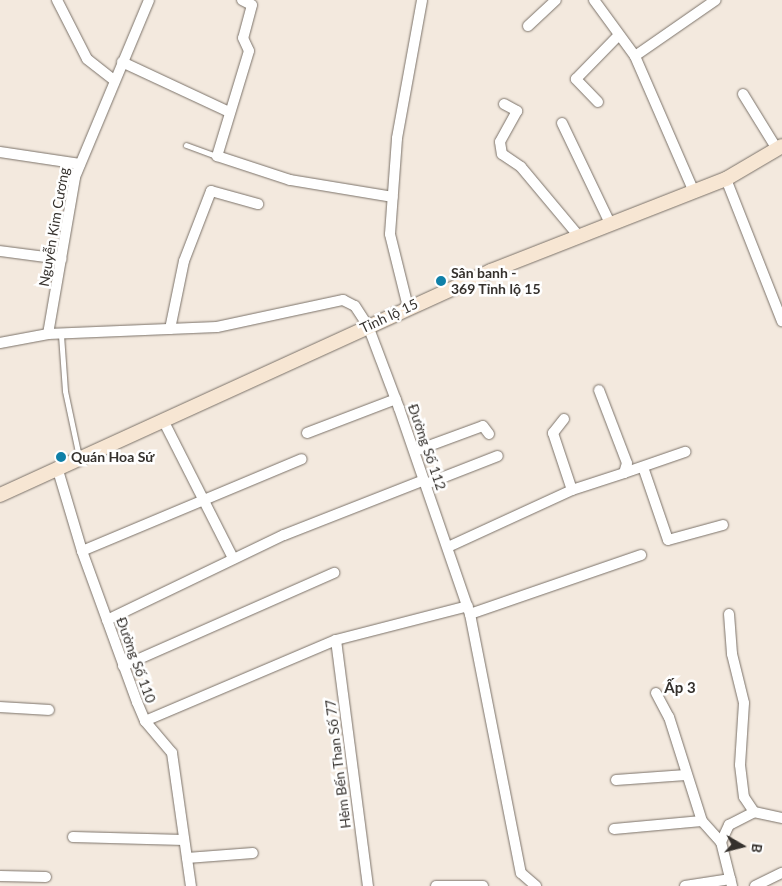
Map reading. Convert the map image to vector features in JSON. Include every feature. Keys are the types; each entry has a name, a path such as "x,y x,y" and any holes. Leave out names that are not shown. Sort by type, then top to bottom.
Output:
{"main road":[{"name":"Tỉnh lộ 15","path":"0,495 79,457 164,422 408,307 609,221 726,179 780,148"}],"street":[{"path":"57,0 88,59 113,79"},
{"name":"Nguyễn Kim Cương","path":"48,334 80,164 113,79 149,0"},
{"path":"242,0 252,6 243,38 250,51 229,112 217,156 290,180 393,197"},
{"path":"408,307 390,234 397,138 422,0"},
{"path":"528,26 556,0"},
{"path":"594,0 617,38 635,56 694,192"},
{"path":"635,56 716,0"},
{"path":"598,102 576,79 617,38"},
{"path":"122,62 229,112"},
{"path":"742,94 780,148"},
{"path":"504,104 517,110 500,142 502,154 521,167 577,234"},
{"path":"562,123 609,221"},
{"path":"0,152 80,164"},
{"path":"726,179 782,321"},
{"path":"170,329 184,261 211,191 258,204"},
{"path":"0,251 61,259"},
{"name":"Đường Số 112","path":"48,334 61,335 217,327 343,300 355,306 368,326 396,399 469,610 521,873 528,885"},
{"path":"0,343 48,334"},
{"path":"599,390 627,463 624,473"},
{"path":"307,433 396,399"},
{"path":"564,419 553,432 572,490"},
{"path":"164,422 206,501 233,558"},
{"path":"415,451 483,426 489,434"},
{"path":"448,548 572,490 685,452"},
{"path":"107,620 233,558 425,482 498,456"},
{"path":"82,551 206,501 302,459"},
{"path":"643,467 668,540 723,525"},
{"name":"Đường Số 110","path":"57,468 82,551 123,666 145,720 172,753 191,886"},
{"path":"145,720 336,640 469,610 641,554"},
{"path":"123,666 334,573"},
{"path":"729,614 732,654 744,702 740,764 744,797 754,812"},
{"name":"Hẻm Bến Than Số 77","path":"336,640 368,886"},
{"path":"656,693 669,717 702,821 721,842 731,882 685,886"},
{"path":"0,707 49,710"},
{"path":"616,780 686,775"},
{"path":"721,842 729,825 754,812 782,818"},
{"path":"614,829 702,821"},
{"path":"73,837 184,840"},
{"path":"187,858 253,853"},
{"path":"755,886 782,873"},
{"path":"0,876 46,877"},
{"path":"436,886 483,886"}],"lane":[{"path":"186,145 217,156"},
{"path":"61,335 64,391 79,457"}],"place":[{"name":"Sân banh - 369 Tỉnh lộ 15","path":"441,281"},
{"name":"Quán Hoa Sứ","path":"61,457"}],"district":[{"name":"Ấp 3","path":"680,688"}]}
